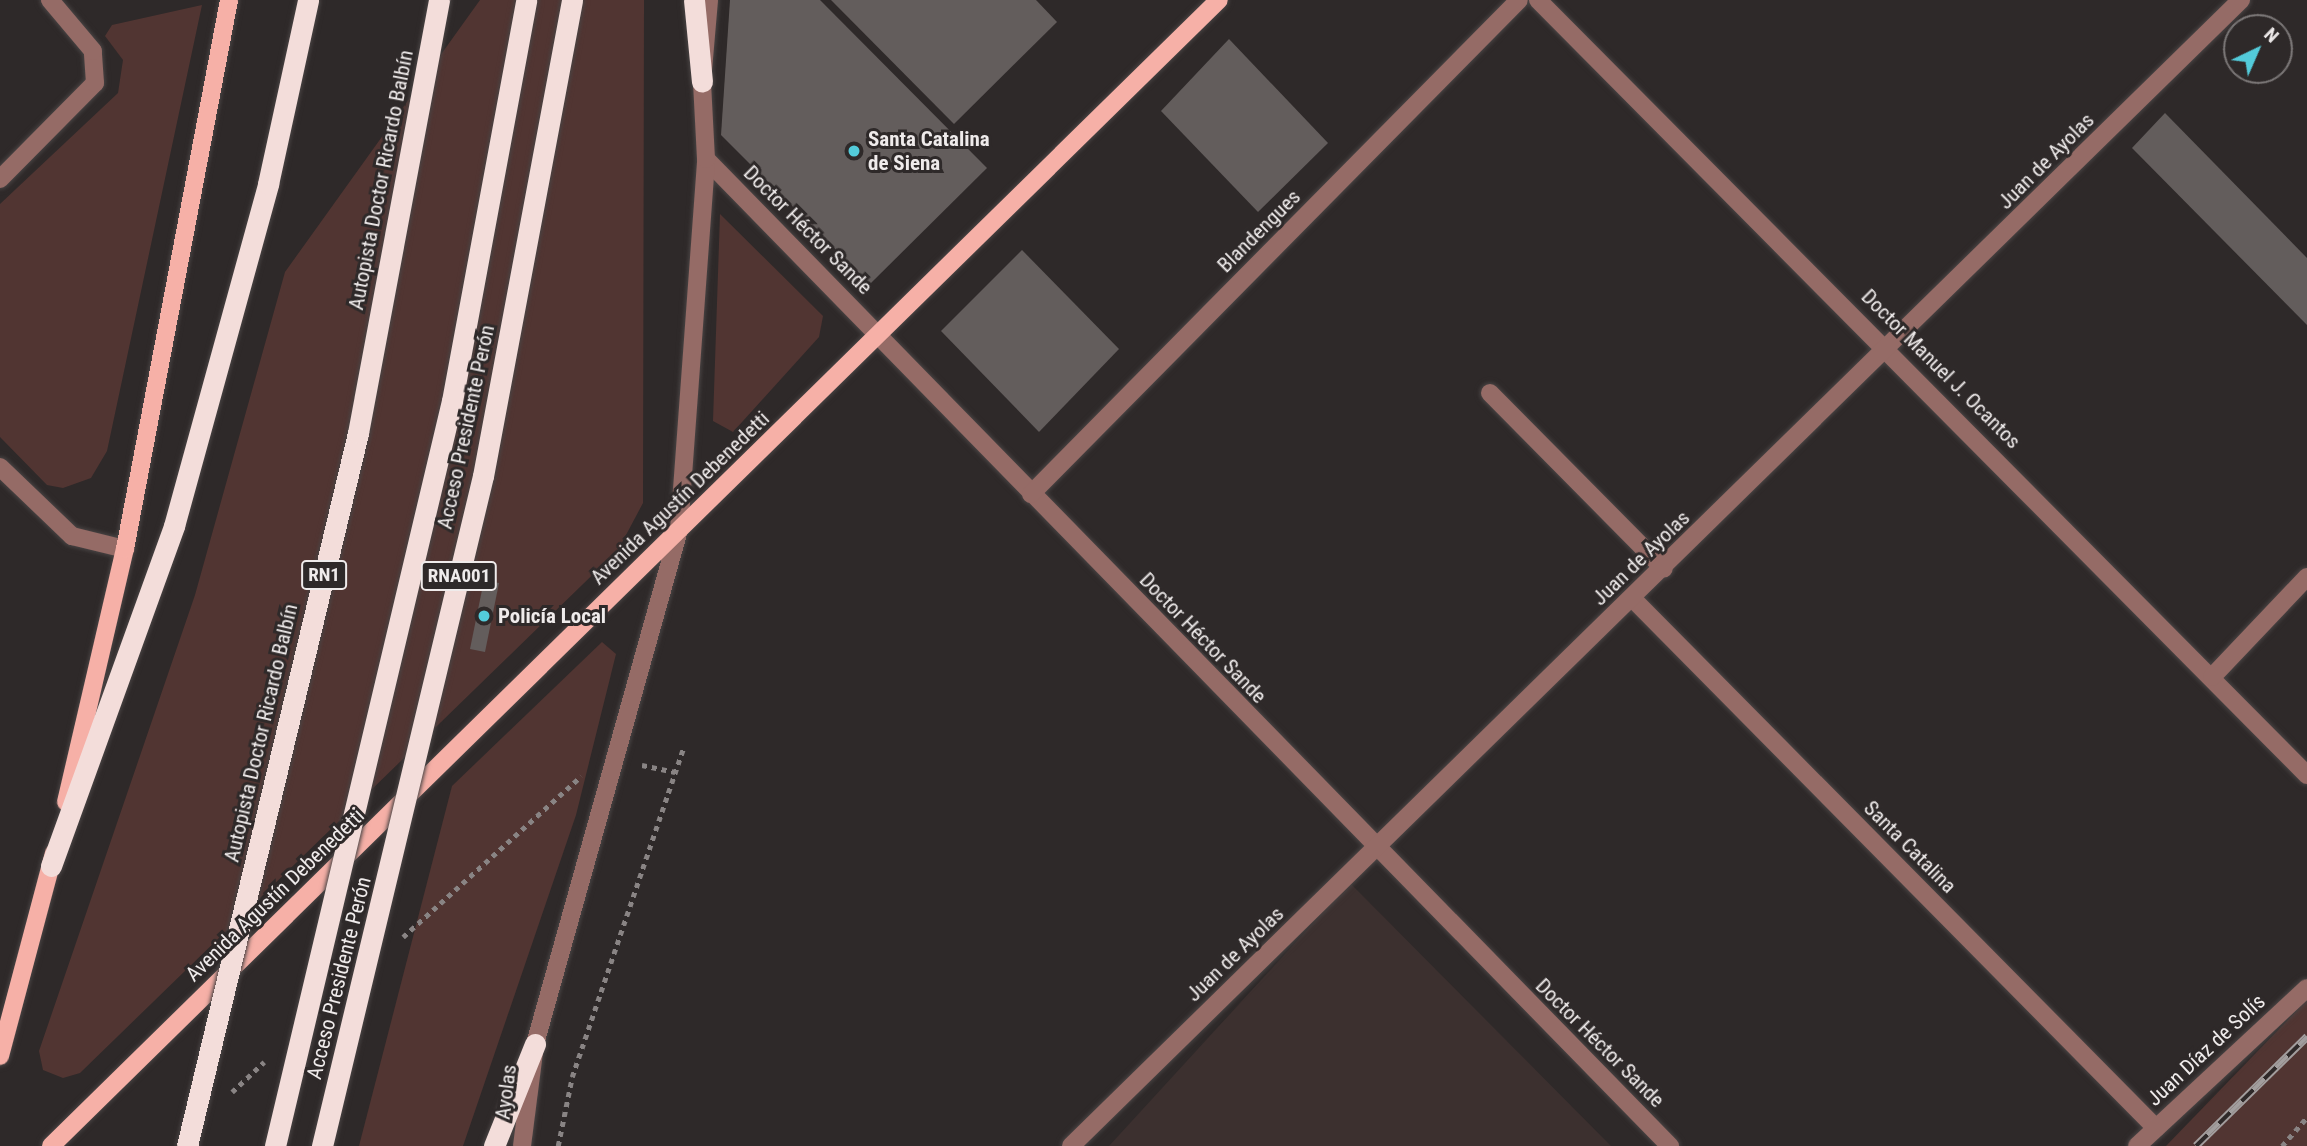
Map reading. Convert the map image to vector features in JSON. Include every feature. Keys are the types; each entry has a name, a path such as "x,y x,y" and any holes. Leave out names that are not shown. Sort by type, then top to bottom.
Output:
{"highway":[{"path":"51,866 174,526 268,184 308,0"},
{"name":"Autopista Doctor Ricardo Balbín","path":"187,1146 358,433 439,0"},
{"path":"275,1146 452,401 526,0"},
{"name":"Acceso Presidente Perón","path":"322,1146 483,476 572,0"},
{"path":"694,0 702,82"},
{"path":"494,1146 535,1044"}],"main road":[{"path":"0,1056 51,866 125,549 229,0"},
{"name":"Avenida Agustín Debenedetti","path":"51,1146 1219,0"}],"street":[{"path":"0,179 95,83 93,51 50,0"},
{"name":"Ayolas","path":"522,1146 535,1044 617,760 679,530 706,159 702,82 709,0"},
{"name":"Blandengues","path":"1031,494 1519,0"},
{"name":"Doctor Manuel J. Ocantos","path":"1538,0 1889,348 2307,775"},
{"name":"Juan de Ayolas","path":"1071,1146 1664,569 2241,0"},
{"name":"Doctor Héctor Sande","path":"706,159 1376,848 1670,1146"},
{"path":"1490,393 1664,569"},
{"path":"0,467 72,536 125,549"},
{"path":"2212,677 2307,577"},
{"name":"Santa Catalina","path":"1633,599 2156,1128"},
{"name":"Juan Díaz de Solís","path":"2137,1146 2307,988"}],"path":[{"path":"558,1146 572,1077 683,749"},
{"path":"393,947 599,759 675,772"},
{"path":"221,1101 272,1055"},
{"path":"2282,1146 2307,1117"}],"shaded area":[{"path":"480,0 644,0 643,503 618,550 80,1073 63,1078 43,1070 39,1051 195,595 285,272"},
{"path":"202,5 107,451 91,478 63,488 47,485 0,437 0,204 118,93 123,60 105,36 112,25"},
{"path":"720,214 823,316 819,337 733,432 713,421"},
{"path":"602,642 616,654 576,815 463,1146 359,1146 452,786"},
{"path":"1350,883 1611,1146 1109,1146"},
{"path":"2307,1000 2307,1146 2166,1146"}],"building":[{"name":"Santa Catalina de Siena","path":"730,0 820,0 987,168 870,284 721,135"},
{"path":"831,0 1036,0 1057,22 954,124"},
{"path":"1229,39 1328,143 1258,212 1161,111"},
{"path":"2165,113 2307,258 2307,325 2132,148"},
{"path":"1022,250 1119,349 1039,432 941,331"},
{"name":"Policía Local","path":"484,580 499,583 485,652 470,649"}],"railway":[{"path":"2196,1146 2307,1037"}],"place":[{"name":"Santa Catalina de Siena","path":"854,151"},
{"name":"Policía Local","path":"484,616"}]}
